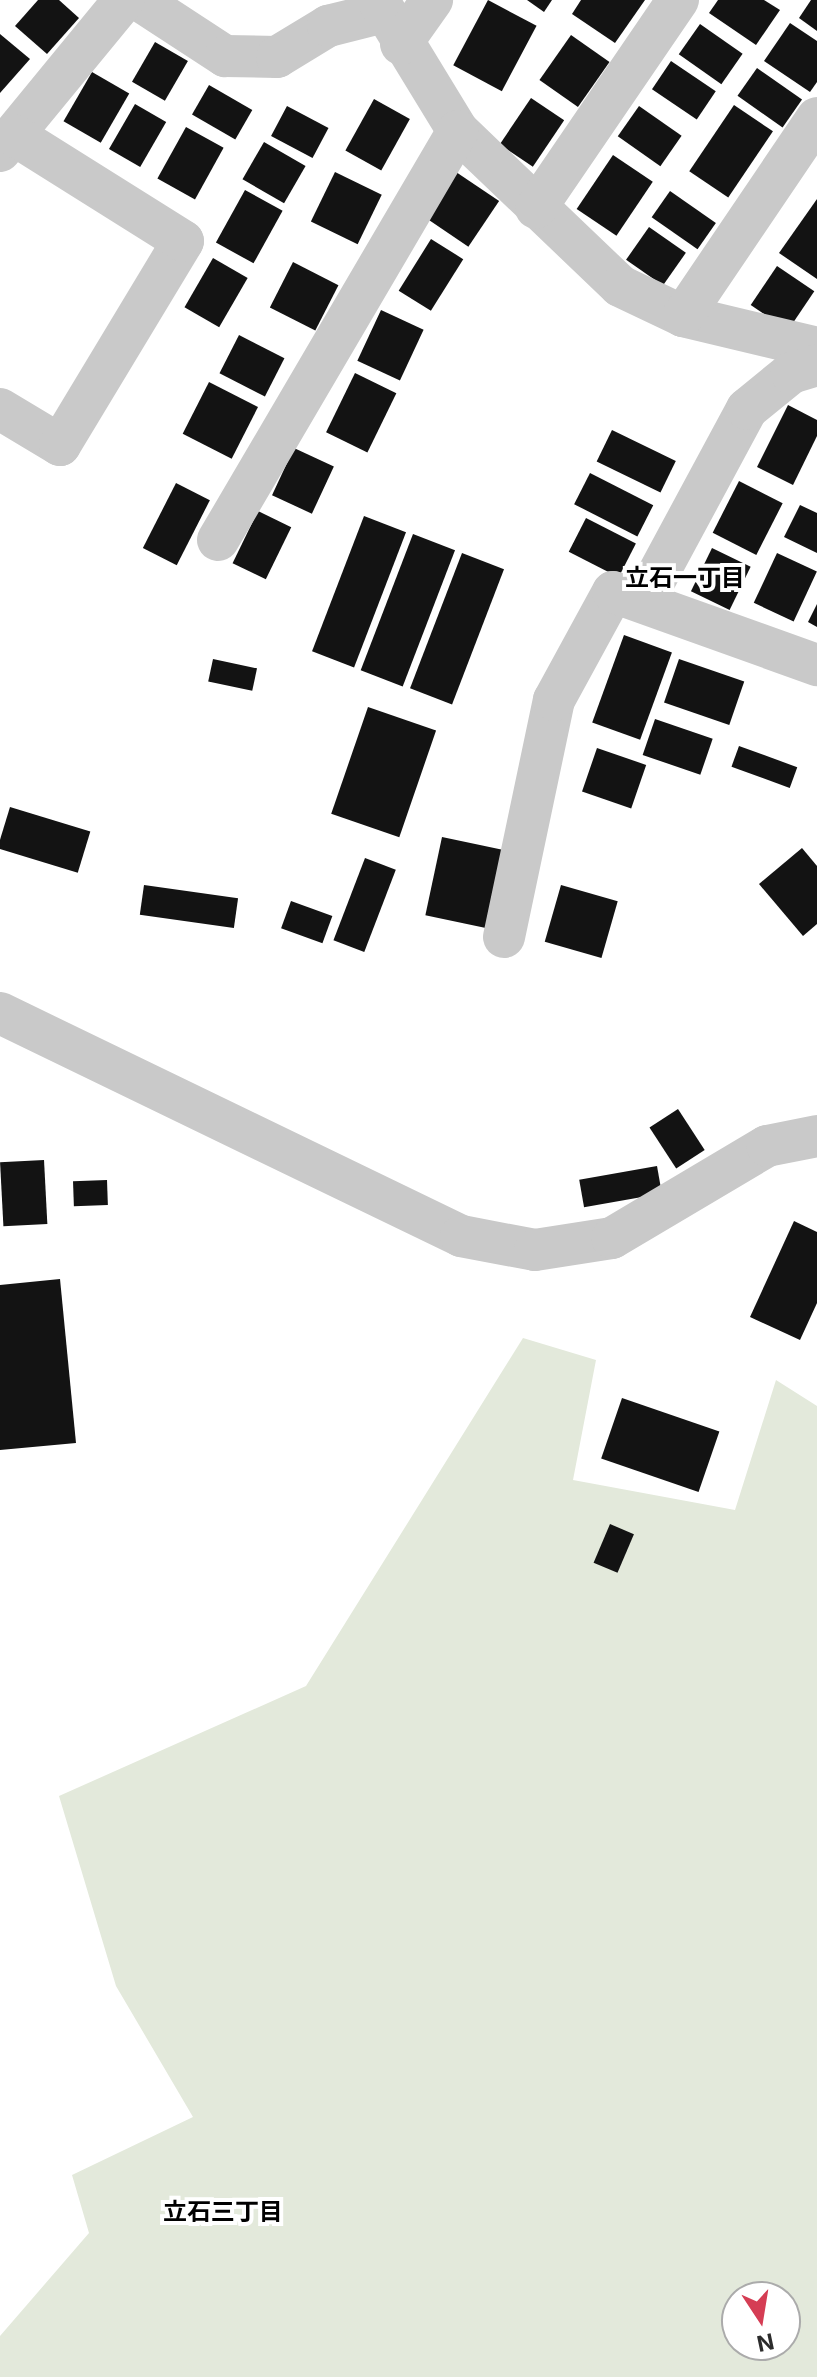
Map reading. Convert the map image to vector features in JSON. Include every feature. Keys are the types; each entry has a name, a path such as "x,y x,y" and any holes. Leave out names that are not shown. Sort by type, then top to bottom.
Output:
{"street":[{"path":"0,409 60,445 183,241 7,143 124,0"},
{"path":"139,0 225,56 277,57 328,26 387,19 432,0"},
{"path":"536,208 678,0"},
{"path":"387,19 458,131 620,286 683,316 817,348"},
{"path":"683,316 817,118"},
{"path":"218,540 458,131"},
{"path":"643,602 747,409 791,373 817,365"},
{"path":"504,937 554,700 613,592 817,665"},
{"path":"0,1013 461,1236 535,1250 612,1238 767,1146 817,1136"}],"shaded area":[{"path":"523,1338 596,1360 573,1480 735,1510 776,1380 817,1406 817,2377 0,2377 0,2336 89,2233 72,2175 193,2117 116,1986 59,1796 306,1686"}],"building":[{"path":"38,0 59,0 79,18 47,54 15,26"},
{"path":"488,0 537,26 502,91 453,65"},
{"path":"527,0 552,0 544,12"},
{"path":"581,0 645,0 615,43 572,14"},
{"path":"718,0 764,0 780,10 756,45 709,13"},
{"path":"811,0 817,0 817,31 799,18"},
{"path":"790,23 817,41 817,82 810,92 764,61"},
{"path":"700,24 743,54 721,84 679,54"},
{"path":"0,34 30,59 0,93"},
{"path":"571,35 610,62 578,107 539,80"},
{"path":"155,42 188,61 165,101 132,82"},
{"path":"671,61 716,91 697,119 652,89"},
{"path":"757,68 802,100 783,127 737,96"},
{"path":"92,72 129,94 101,143 64,121"},
{"path":"209,85 252,110 235,139 192,114"},
{"path":"531,98 564,120 533,167 500,144"},
{"path":"374,99 410,119 381,170 345,151"},
{"path":"135,104 166,122 140,167 109,149"},
{"path":"734,105 773,131 728,198 689,171"},
{"path":"287,106 328,128 313,158 271,136"},
{"path":"639,106 682,136 660,166 618,136"},
{"path":"186,127 224,148 195,199 157,179"},
{"path":"264,142 306,166 284,203 242,179"},
{"path":"613,155 653,182 616,236 577,209"},
{"path":"335,172 382,195 358,244 311,221"},
{"path":"456,172 499,201 468,247 425,218"},
{"path":"245,190 283,211 254,263 216,242"},
{"path":"670,191 716,223 698,249 652,217"},
{"path":"817,199 817,279 779,253"},
{"path":"649,227 686,253 663,286 626,260"},
{"path":"431,239 463,259 431,311 399,291"},
{"path":"213,258 248,278 219,327 184,307"},
{"path":"293,262 338,285 315,331 270,307"},
{"path":"777,266 814,291 788,330 751,305"},
{"path":"381,310 424,330 400,381 357,361"},
{"path":"239,335 284,358 265,396 219,373"},
{"path":"355,373 396,393 367,452 326,432"},
{"path":"209,382 258,407 232,459 183,434"},
{"path":"788,405 817,420 817,436 793,485 757,467"},
{"path":"612,430 676,461 660,493 597,461"},
{"path":"294,448 334,467 312,514 272,495"},
{"path":"590,473 653,505 637,536 574,504"},
{"path":"739,481 783,503 756,555 713,533"},
{"path":"176,483 210,500 177,565 143,548"},
{"path":"800,505 817,513 817,553 784,537"},
{"path":"258,511 291,527 266,579 233,563"},
{"path":"364,516 406,532 354,667 312,651"},
{"path":"586,518 636,543 619,577 569,552"},
{"path":"413,534 455,550 403,686 361,670"},
{"path":"712,548 751,567 730,610 691,591"},
{"path":"462,553 504,569 452,704 410,688"},
{"path":"777,553 817,572 794,621 754,603"},
{"path":"817,604 817,627 808,622"},
{"path":"624,635 672,652 640,740 592,722"},
{"path":"213,659 257,668 252,691 208,681"},
{"path":"679,659 744,681 729,725 664,702"},
{"path":"368,707 436,730 399,837 331,814"},
{"path":"655,719 713,739 700,775 643,755"},
{"path":"739,746 797,767 790,788 731,767"},
{"path":"597,748 646,765 631,808 582,791"},
{"path":"10,807 90,832 78,873 0,849"},
{"path":"442,837 504,850 487,928 425,915"},
{"path":"802,848 817,866 817,924 803,936 759,884"},
{"path":"365,858 396,870 364,952 333,940"},
{"path":"144,885 238,898 234,928 140,915"},
{"path":"561,885 618,901 601,958 545,942"},
{"path":"291,901 332,916 322,943 281,928"},
{"path":"678,1109 705,1150 676,1169 649,1128"},
{"path":"44,1160 47,1224 3,1226 0,1162"},
{"path":"657,1166 662,1194 584,1207 579,1180"},
{"path":"107,1180 108,1205 74,1206 73,1181"},
{"path":"794,1221 817,1232 817,1303 800,1340 750,1317"},
{"path":"60,1279 76,1443 0,1450 0,1285"},
{"path":"622,1398 719,1432 699,1492 601,1459"},
{"path":"610,1524 634,1534 618,1573 594,1563"}],"district":[{"name":"立石一丁目","path":"685,578"},
{"name":"立石三丁目","path":"223,2212"}]}
